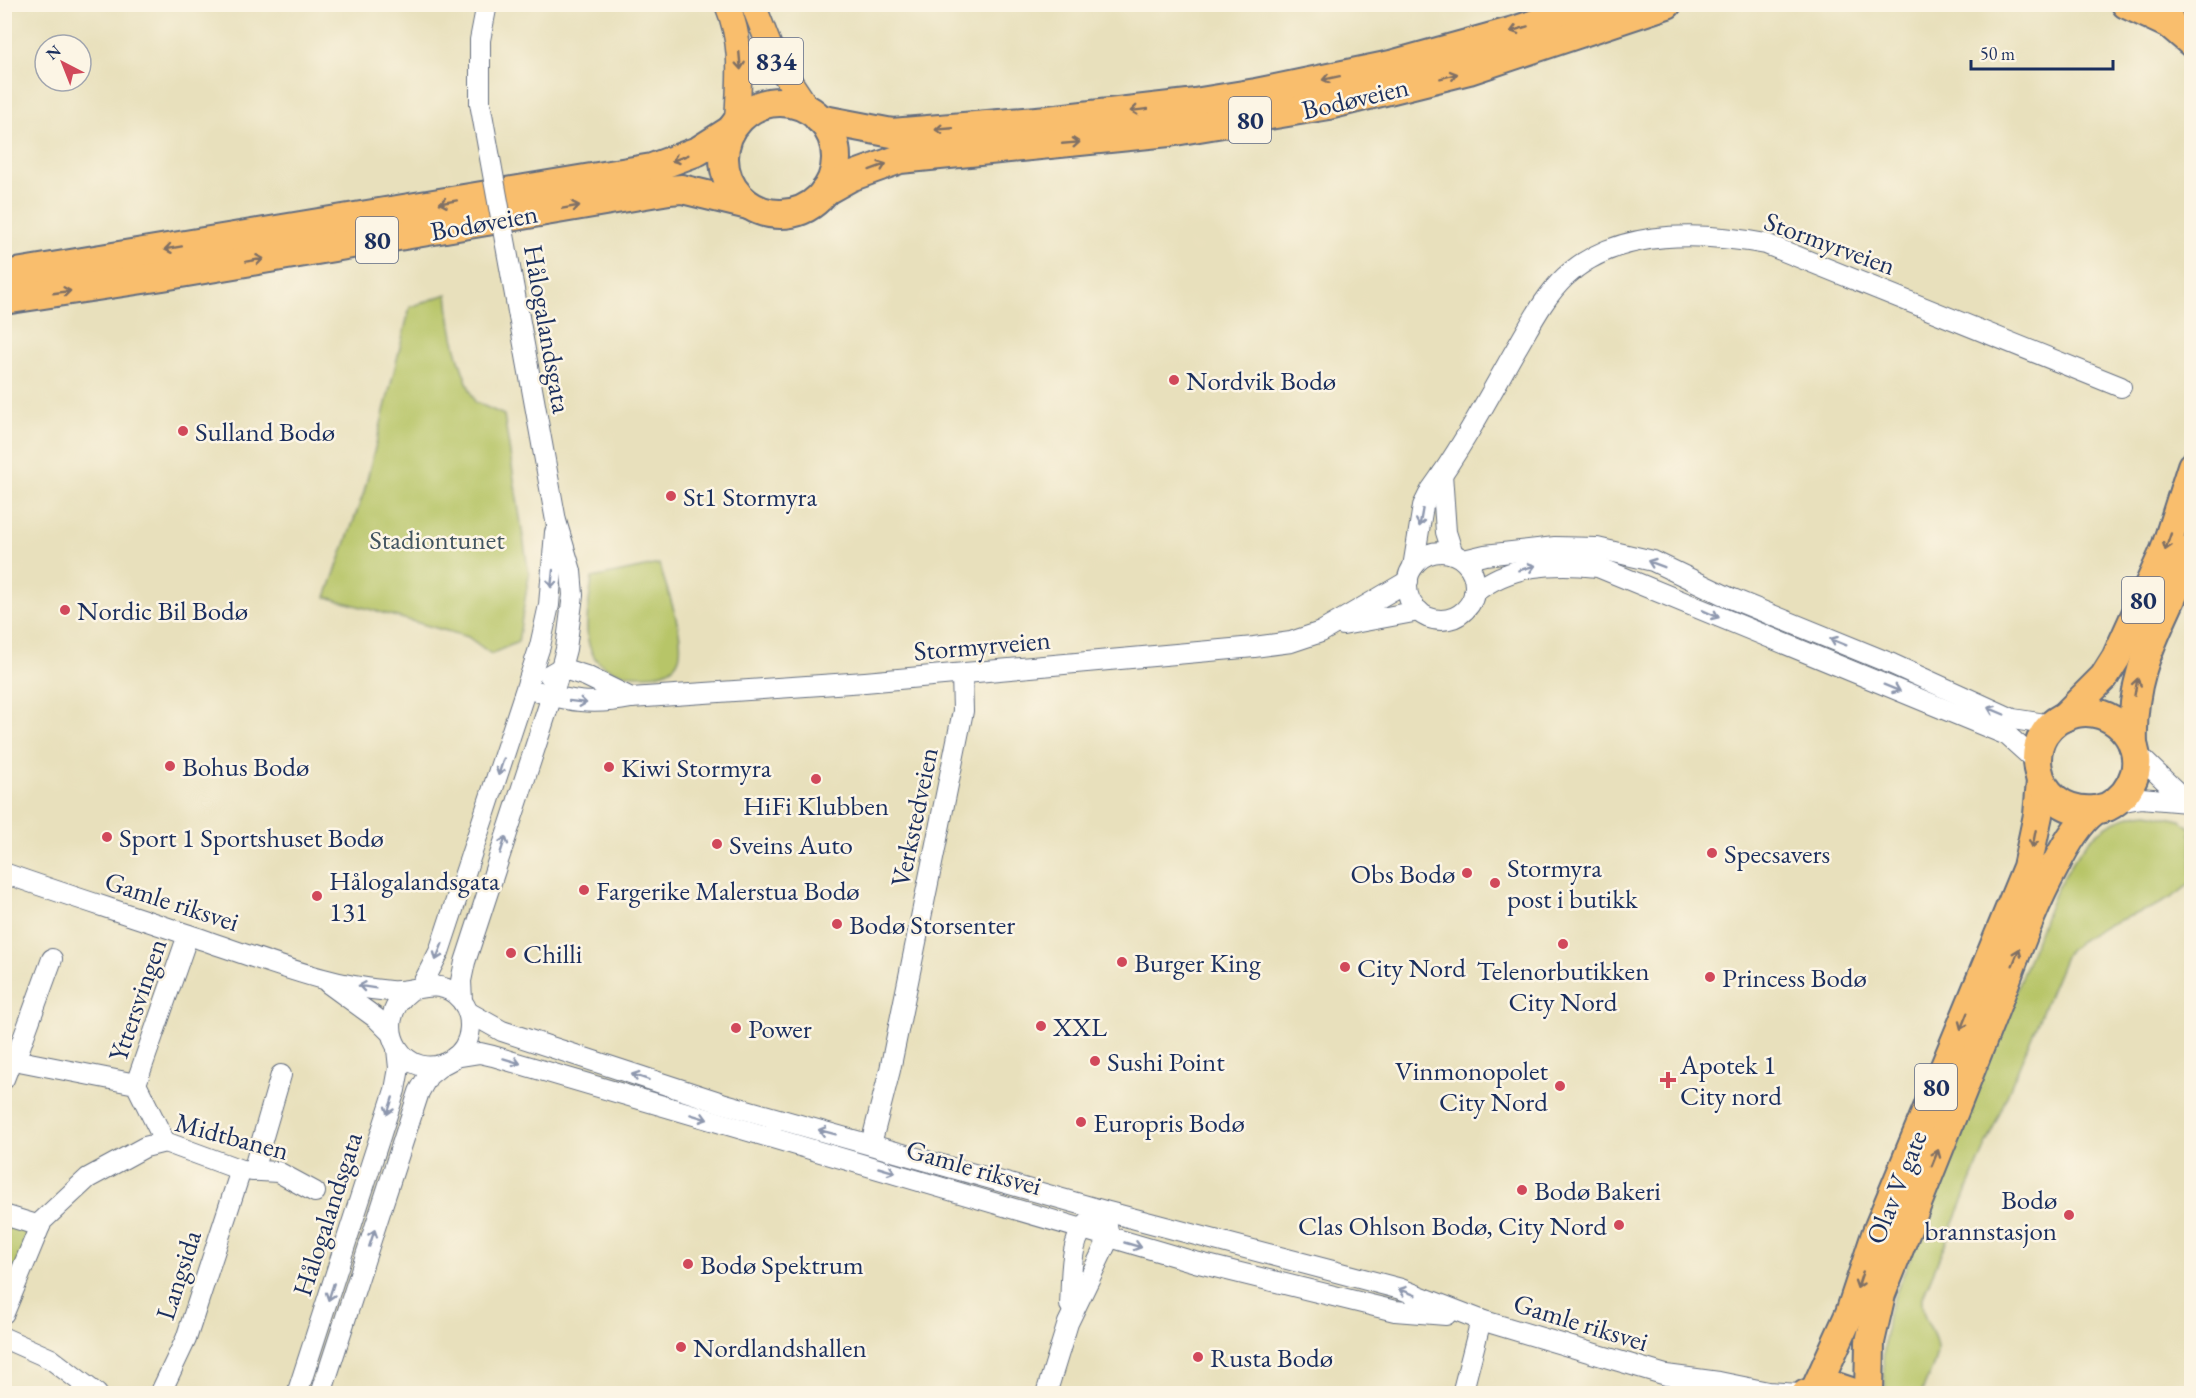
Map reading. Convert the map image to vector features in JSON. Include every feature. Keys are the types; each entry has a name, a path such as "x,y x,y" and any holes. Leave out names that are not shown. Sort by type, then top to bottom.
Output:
{"highway":[{"name":"Bodøveien","path":"4,275 652,168 698,152 759,107 776,103 793,104 815,115 892,133 1048,120 1188,104 1256,93 1391,64 1514,31 1595,4"},
{"name":"Bodøveien","path":"4,300 163,276 669,190 682,189 748,205 771,214 789,213 807,207 825,191 850,177 900,159 1168,132 1329,105 1468,70 1667,4"},
{"path":"2126,4 2181,33"},
{"path":"815,115 831,137 836,159 831,180 825,191"},
{"path":"734,126 725,149 725,170 733,189 748,205"},
{"name":"Olav V gate","path":"1808,1392 1850,1313 1876,1234 2028,867 2036,832 2039,772 2044,736 2104,677 2116,658 2165,550 2192,466"},
{"name":"Olav V gate","path":"1869,1394 1870,1342 1881,1294 2032,915 2068,843 2132,781 2134,749 2132,713 2143,661 2192,549"},
{"path":"2058,721 2087,712 2111,718 2121,725 2134,749"},
{"path":"2039,772 2054,799 2063,806 2084,811 2104,807"},
{"path":"1808,1392 1833,1386 1857,1394"}],"main road":[{"name":"834","path":"727,4 735,23 741,67 734,126"},
{"name":"834","path":"753,4 774,58 815,115"}],"street":[{"name":"Hålogalandsgata","path":"321,1394 418,1092 428,1076 462,1050 470,1032 461,981 465,962 561,668 566,649 573,595 571,571 556,521 480,103 480,40 487,4"},
{"name":"Stormyrveien","path":"1334,627 1410,574 1423,506 1542,306 1565,277 1595,256 1621,244 1697,236 1735,238 1766,244 2121,387"},
{"path":"1442,474 1446,532 1459,557 1472,570 1475,581 1474,593 1468,607 1454,617 1437,619 1419,611 1412,602 1410,574 1431,553 1459,557 1555,547 1597,548 1653,561 1728,597 1892,664 2013,719 2058,721"},
{"name":"Hålogalandsgata","path":"297,1394 395,1090 399,1068 392,1014 402,997 416,989 439,952 527,688 549,605 556,521"},
{"path":"1474,593 1491,580 1539,565 1567,563 1598,567 2007,735 2039,772"},
{"name":"Stormyrveien","path":"527,688 587,703 604,703 631,698 715,694 962,674 1291,642 1334,627 1419,611"},
{"name":"Stormyrveien","path":"561,668 586,676 631,698"},
{"path":"527,688 561,668"},
{"name":"Verkstedveien","path":"871,1144 890,1070 963,711 962,674"},
{"path":"2134,749 2189,803"},
{"path":"2104,807 2142,798 2189,803"},
{"name":"Gamle riksvei","path":"4,873 324,980 391,991 416,989"},
{"name":"Yttersvingen","path":"165,1142 136,1083 188,935"},
{"name":"Yttersvingen","path":"52,959 20,1047 6,1066 136,1083"},
{"name":"Gamle riksvei","path":"324,980 376,1018 394,1041"},
{"path":"416,989 439,987 456,995 465,1007"},
{"name":"Gamle riksvei","path":"465,1007 488,1026 722,1104 1105,1211 1401,1289 1481,1320 1666,1375 1719,1382 1768,1392 1808,1392"},
{"path":"394,1041 412,1062 432,1066 449,1061"},
{"name":"Gamle riksvei","path":"449,1061 480,1053 493,1056 1196,1262 1395,1311 1481,1320"},
{"name":"Langsida","path":"160,1394 186,1339 281,1075"},
{"name":"Midtbanen","path":"4,1313 40,1226 88,1178 112,1163 165,1142 247,1170 278,1172 315,1192"},
{"path":"1046,1394 1068,1323 1109,1238 1105,1211 1081,1227 1076,1241 1068,1323"},
{"path":"4,1215 40,1226"},
{"path":"1462,1394 1481,1320"},
{"path":"4,1338 51,1359 97,1394"},
{"name":"Gamle riksvei","path":"1666,1375 1698,1394"}],"green space":[{"name":"Stadiontunet","path":"447,294 456,350 475,402 504,415 529,575 518,642 491,654 468,637 326,597 364,492 410,307"},
{"path":"659,564 678,625 679,658 674,666 652,675 625,674 602,665 595,658 588,640 587,619 592,578"},
{"path":"2149,813 2180,820 2191,828 2191,882 2162,903 2097,930 2081,940 2066,954 1922,1299 1922,1307 1936,1342 1937,1353 1922,1393 1886,1394 1883,1360 1888,1313 2055,892 2072,863 2092,838 2116,821"},
{"path":"5,1215 40,1226 5,1313"}],"place":[{"name":"Nordvik Bodø","path":"1174,380"},
{"name":"Sulland Bodø","path":"183,431"},
{"name":"St1 Stormyra","path":"671,496"},
{"name":"Nordic Bil Bodø","path":"65,610"},
{"name":"Bohus Bodø","path":"170,766"},
{"name":"Kiwi Stormyra","path":"609,767"},
{"name":"HiFi Klubben","path":"816,779"},
{"name":"Sport 1 Sportshuset Bodø","path":"107,837"},
{"name":"Sveins Auto","path":"717,844"},
{"name":"Specsavers","path":"1712,853"},
{"name":"Obs Bodø","path":"1467,873"},
{"name":"Stormyra post i butikk","path":"1495,883"},
{"name":"Fargerike Malerstua Bodø","path":"584,890"},
{"name":"Hålogalandsgata 131","path":"317,896"},
{"name":"Bodø Storsenter","path":"837,924"},
{"name":"Telenorbutikken City Nord","path":"1563,944"},
{"name":"Chilli","path":"511,953"},
{"name":"Burger King","path":"1122,962"},
{"name":"City Nord","path":"1345,967"},
{"name":"Princess Bodø","path":"1710,977"},
{"name":"XXL","path":"1041,1026"},
{"name":"Power","path":"736,1028"},
{"name":"Sushi Point","path":"1095,1061"},
{"name":"Apotek 1 City nord","path":"1668,1080"},
{"name":"Vinmonopolet City Nord","path":"1560,1086"},
{"name":"Europris Bodø","path":"1081,1122"},
{"name":"Bodø Bakeri","path":"1522,1190"},
{"name":"Bodø brannstasjon","path":"2069,1215"},
{"name":"Clas Ohlson Bodø, City Nord","path":"1619,1225"},
{"name":"Bodø Spektrum","path":"688,1264"},
{"name":"Nordlandshallen","path":"681,1347"},
{"name":"Rusta Bodø","path":"1198,1357"}]}
